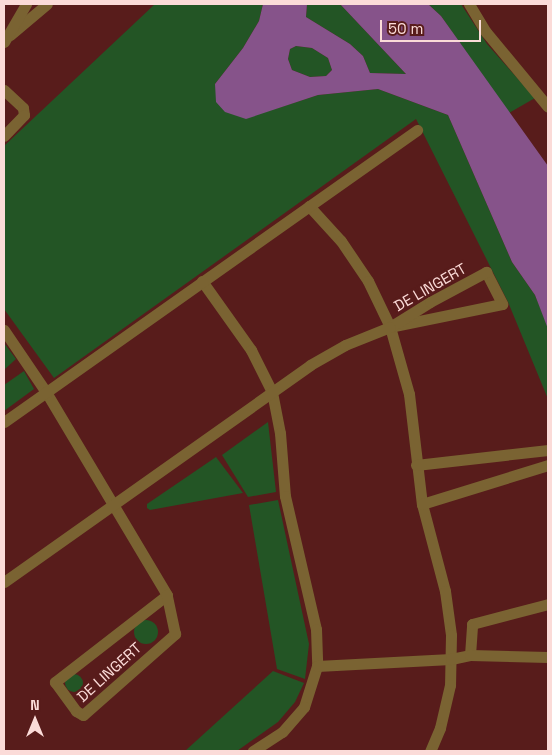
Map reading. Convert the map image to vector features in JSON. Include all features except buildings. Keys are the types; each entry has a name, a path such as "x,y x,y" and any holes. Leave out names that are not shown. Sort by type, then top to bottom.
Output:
{"street":[{"path":"7,39 26,4"},
{"path":"7,39 47,4"},
{"path":"469,4 486,32 548,107"},
{"path":"4,90 23,108 24,115 4,136"},
{"path":"4,422 417,130"},
{"name":"DE LINGERT","path":"309,206 341,241 363,273 390,328 409,394 422,504 446,591 451,659 450,685 440,728 430,751"},
{"name":"DE LINGERT","path":"4,582 272,392 345,345 390,328 486,272 502,304 437,320 390,328"},
{"path":"202,281 251,350 272,392 289,516 316,629 318,666 304,707 282,732 253,751"},
{"name":"DE LINGERT","path":"4,330 46,392 167,595 174,634 82,715 76,711 55,682 167,595"},
{"path":"416,465 548,450"},
{"path":"422,504 548,465"},
{"path":"470,654 472,624 548,604"},
{"path":"318,666 451,659 470,654 548,657"}],"green space":[{"path":"155,4 263,4 259,21 243,48 215,84 275,109 318,95 378,89 448,115 512,262 535,295 548,327 548,399 508,302 416,119 54,378 4,309 4,146"},
{"path":"307,4 340,4 406,74 370,73 363,56 350,44 306,17"},
{"path":"428,4 461,4 487,44 535,98 509,113 441,16"},
{"path":"296,46 312,48 328,58 332,70 326,76 310,77 292,70 288,59 290,49"},
{"path":"4,343 16,359 5,369 4,368"},
{"path":"24,371 34,389 4,411 4,385"},
{"path":"268,422 276,492 248,497 222,455"},
{"path":"216,457 243,493 150,510 147,508 147,504"},
{"path":"278,500 309,644 305,679 277,669 249,505"},
{"path":"146,620 154,624 158,632 154,640 146,644 138,640 134,632 138,624"},
{"path":"273,671 304,683 295,702 278,722 237,751 185,751"},
{"path":"74,674 81,676 83,683 81,690 74,692 67,690 65,683 67,676"}],"shaded area":[{"path":"263,4 307,4 306,17 350,44 363,56 370,73 406,74 340,4 428,4 441,16 548,166 548,329 535,295 512,262 448,115 378,89 318,95 246,119 225,112 216,102 215,84 243,48 259,21","holes":["296,46 312,48 328,58 332,70 326,76 310,77 292,70 288,59 290,49"]}]}
